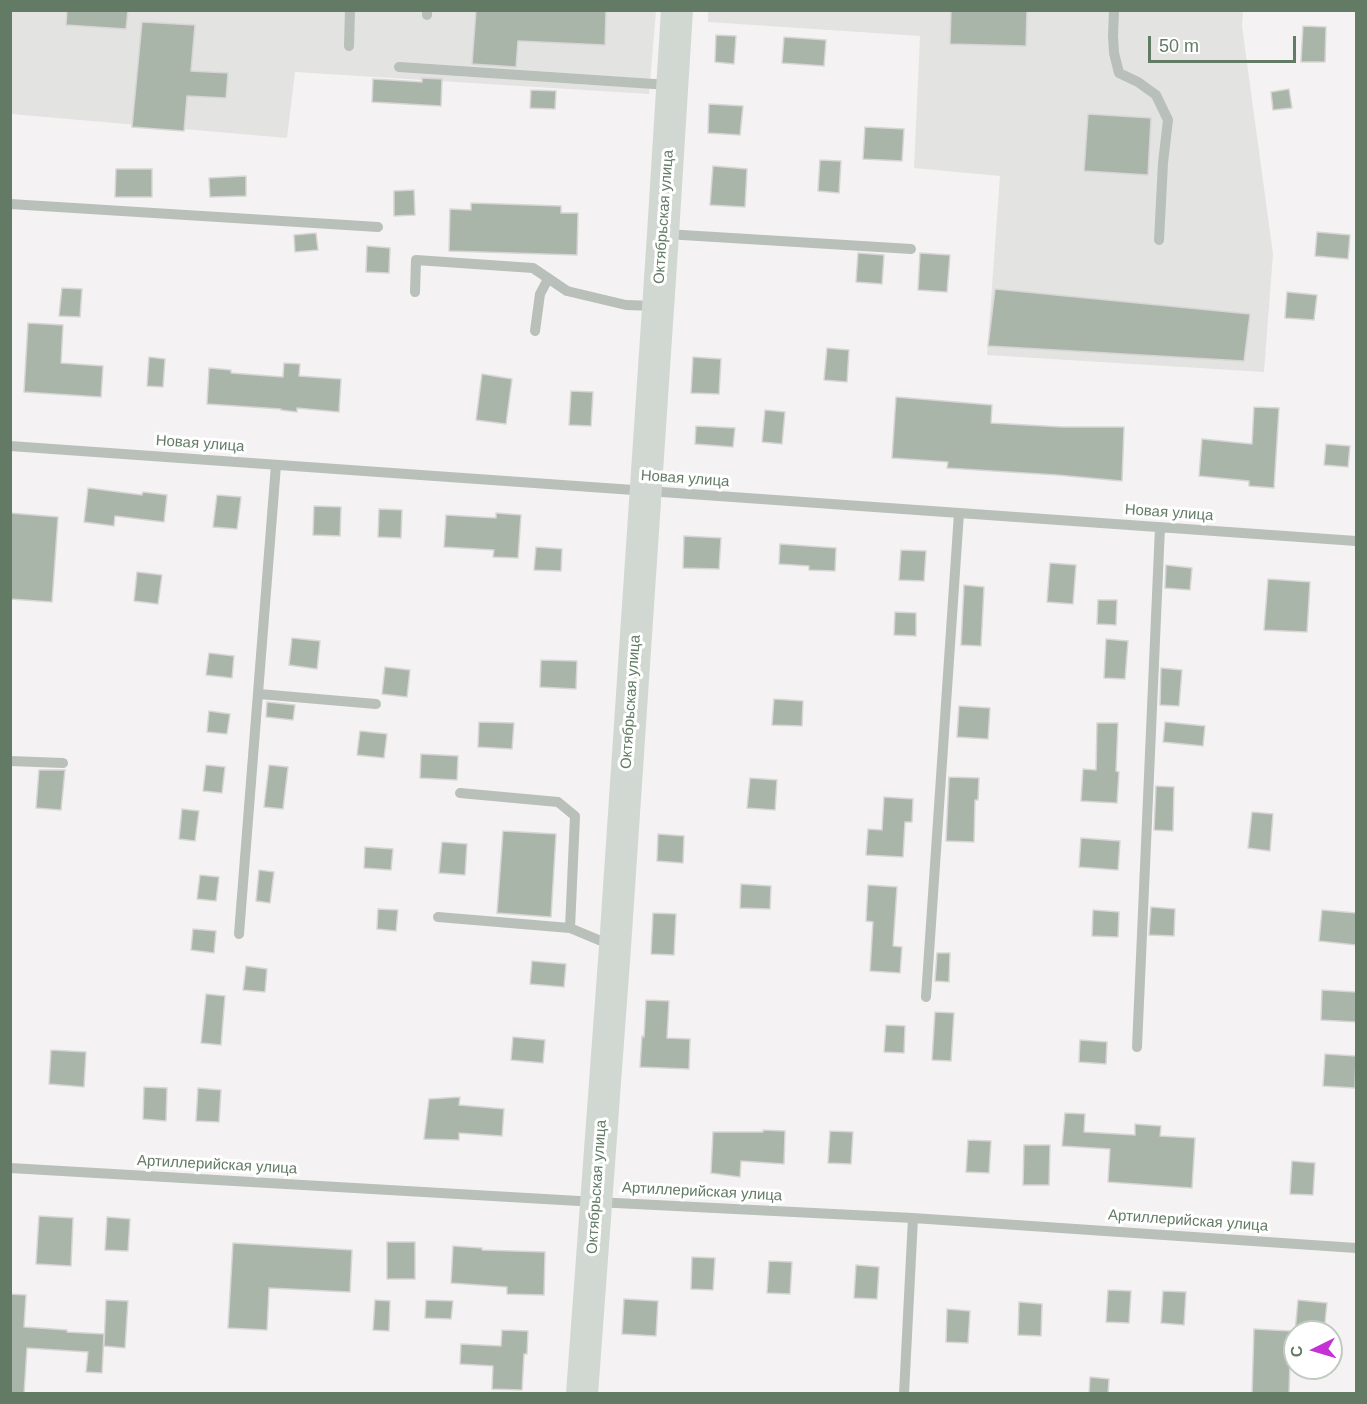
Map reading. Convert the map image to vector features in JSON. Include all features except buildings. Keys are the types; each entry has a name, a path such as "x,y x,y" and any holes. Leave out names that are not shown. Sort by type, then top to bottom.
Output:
{"main road":[{"name":"Октябрьская улица","path":"582,1394 615,947 677,10"}],"street":[{"path":"349,46 350,10"},
{"path":"1114,10 1114,53 1119,73 1138,82 1156,95 1168,120 1159,240"},
{"path":"399,67 673,85"},
{"path":"10,204 378,227"},
{"path":"663,234 911,249"},
{"path":"415,292 416,260 533,268 567,291 626,304 658,306"},
{"path":"535,331 540,294 548,279"},
{"name":"Новая улица","path":"10,446 1356,541"},
{"path":"239,934 276,465"},
{"path":"926,997 959,513"},
{"path":"1137,1047 1160,527"},
{"path":"259,694 376,704"},
{"path":"10,761 63,763"},
{"path":"459,793 558,802 575,816 570,928"},
{"path":"438,917 570,928 615,947"},
{"name":"Артиллерийская улица","path":"10,1168 913,1218 1356,1248"},
{"path":"904,1394 913,1218"}],"shaded area":[{"path":"708,10 1243,11 1242,26 1273,254 1264,372 987,355 1000,176 914,168 920,36 708,22"},
{"path":"10,11 656,11 649,94 295,72 287,138 11,114"}]}
